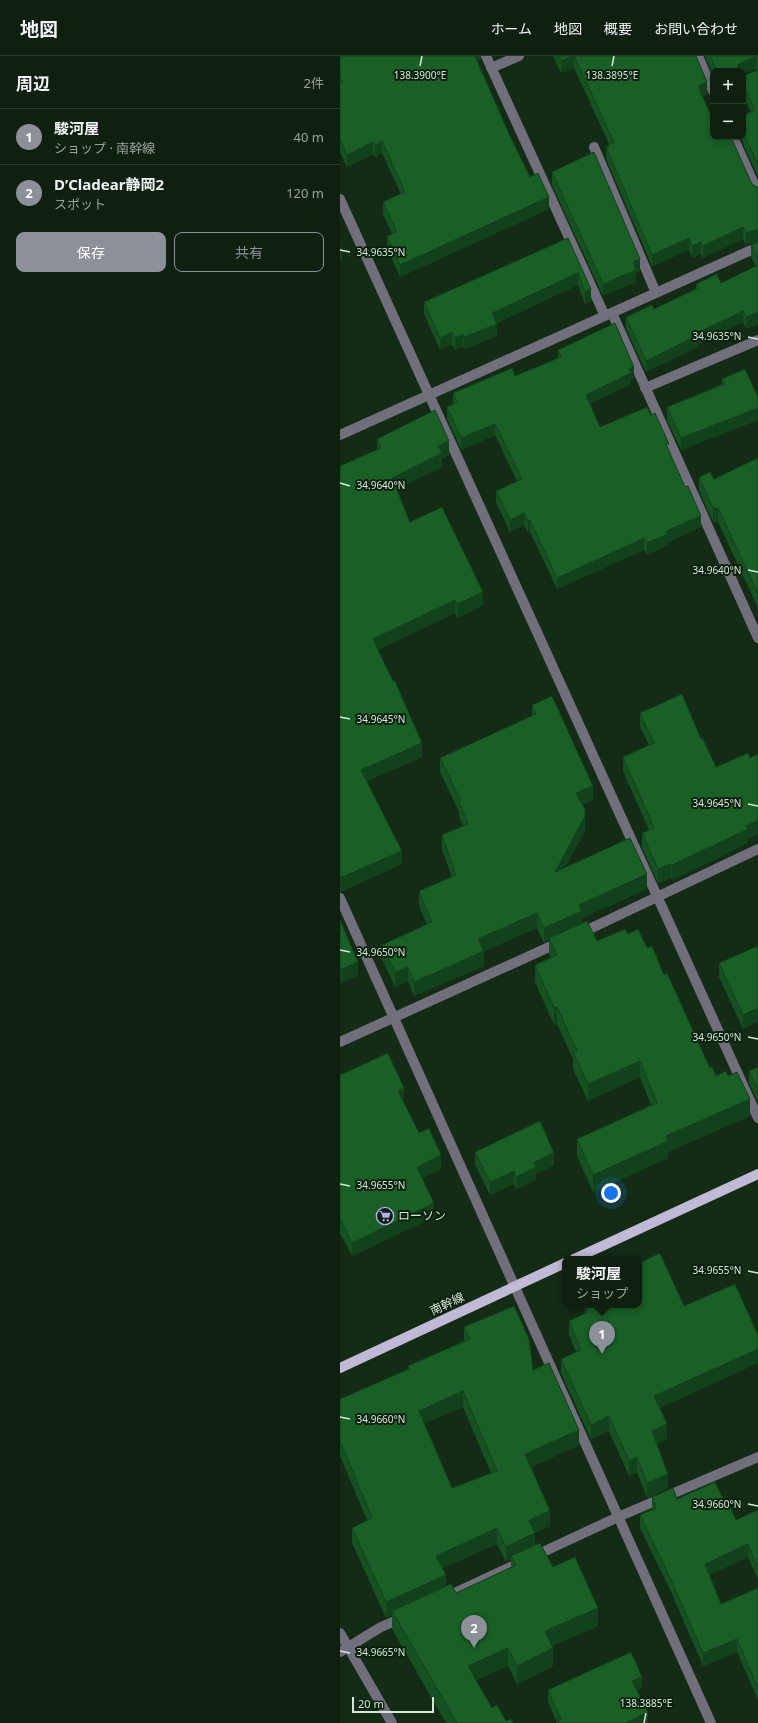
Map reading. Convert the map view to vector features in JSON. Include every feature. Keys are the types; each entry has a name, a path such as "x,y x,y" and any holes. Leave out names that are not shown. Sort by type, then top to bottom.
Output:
{"main road":[{"path":"580,1256 758,1174"},
{"name":"南幹線","path":"340,1368 562,1264"}],"street":[{"path":"486,56 609,315 646,388 758,638"},
{"path":"491,68 519,56"},
{"path":"698,56 710,84"},
{"path":"734,140 758,193"},
{"path":"594,147 656,293"},
{"path":"340,199 758,1118"},
{"path":"340,435 609,315 758,246"},
{"path":"646,388 758,340"},
{"path":"340,1042 658,898 758,849"},
{"path":"340,898 711,1723"},
{"path":"432,1604 618,1518 758,1457"},
{"path":"344,1650 381,1627 410,1614"},
{"path":"340,1633 344,1650 392,1723"}],"building":[{"path":"340,56 475,56 510,136 530,177 538,173 549,197 400,265 387,236 397,232 383,202 405,192 382,141 375,145 373,142 347,155 340,140 340,83 342,82 340,77"},
{"path":"559,56 573,56 561,61"},
{"path":"574,56 696,56 707,82 698,86 710,113 710,140 732,140 752,184 758,187 758,229 746,233 743,227 703,246 701,242 692,246 689,238 652,255 606,147 609,146 608,144 614,142"},
{"path":"710,56 758,56 740,63 738,68 716,68"},
{"path":"758,70 758,165 746,139 746,114 755,110 746,90 746,75"},
{"path":"594,152 640,259 633,262 636,270 603,284 552,172"},
{"path":"568,238 591,289 585,292 578,273 492,313 497,324 464,337 463,334 455,338 452,332 440,338 424,302"},
{"path":"758,242 758,259 751,245"},
{"path":"758,265 758,312 746,317 743,311 697,333 698,335 646,361 626,317 652,305 654,309 698,288 696,284 717,274 721,283"},
{"path":"615,323 634,367 629,369 631,373 586,395 600,427 647,407 651,415 655,413 669,444 666,444 685,487 688,486 701,516 666,531 668,534 647,543 644,538 557,578 530,520 528,521 524,513 510,520 496,491 522,479 495,424 461,438 447,407 457,402 453,393 512,368 515,376 561,357 558,350"},
{"path":"745,369 758,397 758,408 681,438 667,407 725,384 722,379"},
{"path":"435,410 449,441 438,446 442,453 392,478 410,522 442,507 483,592 457,604 455,600 373,639 393,681 395,681 422,743 361,770 402,851 340,878 340,466 381,448 377,439"},
{"path":"758,458 758,594 718,508 713,508 699,477 710,472 714,479"},
{"path":"682,694 701,739 703,739 716,767 748,753 750,758 758,754 758,820 746,826 748,829 672,865 671,864 658,869 642,833 654,828 623,757 654,743 640,713"},
{"path":"552,696 593,786 576,793 585,809 585,816 555,872 630,838 647,874 579,905 582,911 544,928 537,913 478,939 484,951 414,982 408,967 395,972 382,945 432,922 419,891 456,875 442,835 468,824 459,802 461,801 440,758 536,714 532,705"},
{"path":"340,920 358,962 340,970"},
{"path":"587,921 597,941 625,929 628,934 638,929 647,948 652,946 664,975 667,973 710,1068 712,1067 716,1076 726,1071 728,1076 737,1072 750,1099 666,1136 668,1141 593,1175 577,1139 657,1103 640,1061 588,1084 573,1052 577,1051 557,1007 554,1008 535,965 557,955 549,938"},
{"path":"758,946 758,1008 743,1015 719,963"},
{"path":"388,1053 404,1088 398,1091 419,1133 429,1128 441,1155 417,1167 434,1203 352,1243 340,1219 340,1075"},
{"path":"758,1067 758,1090 749,1071"},
{"path":"540,1121 554,1153 533,1163 536,1167 516,1177 514,1171 490,1182 475,1152"},
{"path":"660,1253 684,1306 735,1284 758,1335 758,1349 654,1396 667,1424 652,1431 668,1474 647,1483 637,1457 629,1461 609,1416 591,1425 561,1359 581,1350 569,1321 588,1312 586,1308 642,1308 642,1262"},
{"path":"514,1306 529,1339 533,1370 549,1363 579,1430 525,1454 550,1511 529,1520 535,1533 506,1547 497,1528 436,1556 446,1575 386,1602 352,1528 372,1518 340,1441 340,1399 409,1369 408,1366 470,1339 464,1327","holes":["463,1391 497,1471 452,1488 419,1411"]},
{"path":"715,1482 723,1499 726,1498 736,1520 758,1510 758,1568 748,1544 705,1564 721,1604 758,1588 758,1688 737,1639 703,1653 671,1580 640,1515 656,1508 652,1497 673,1488 677,1499"},
{"path":"540,1543 553,1567 575,1557 598,1608 545,1631 553,1648 517,1666 508,1648 468,1666 492,1708 497,1705 506,1721 511,1719 514,1723 457,1723 392,1611 451,1584 456,1593 516,1565 511,1556"},
{"path":"631,1652 642,1677 632,1681 648,1712 625,1723 559,1723 558,1720 561,1719 548,1690"}],"place":[{"name":"ローソン","path":"385,1216"},
{"name":"駿河屋","path":"602,1354"},
{"name":"D’Cladear静岡2","path":"474,1648"}]}
